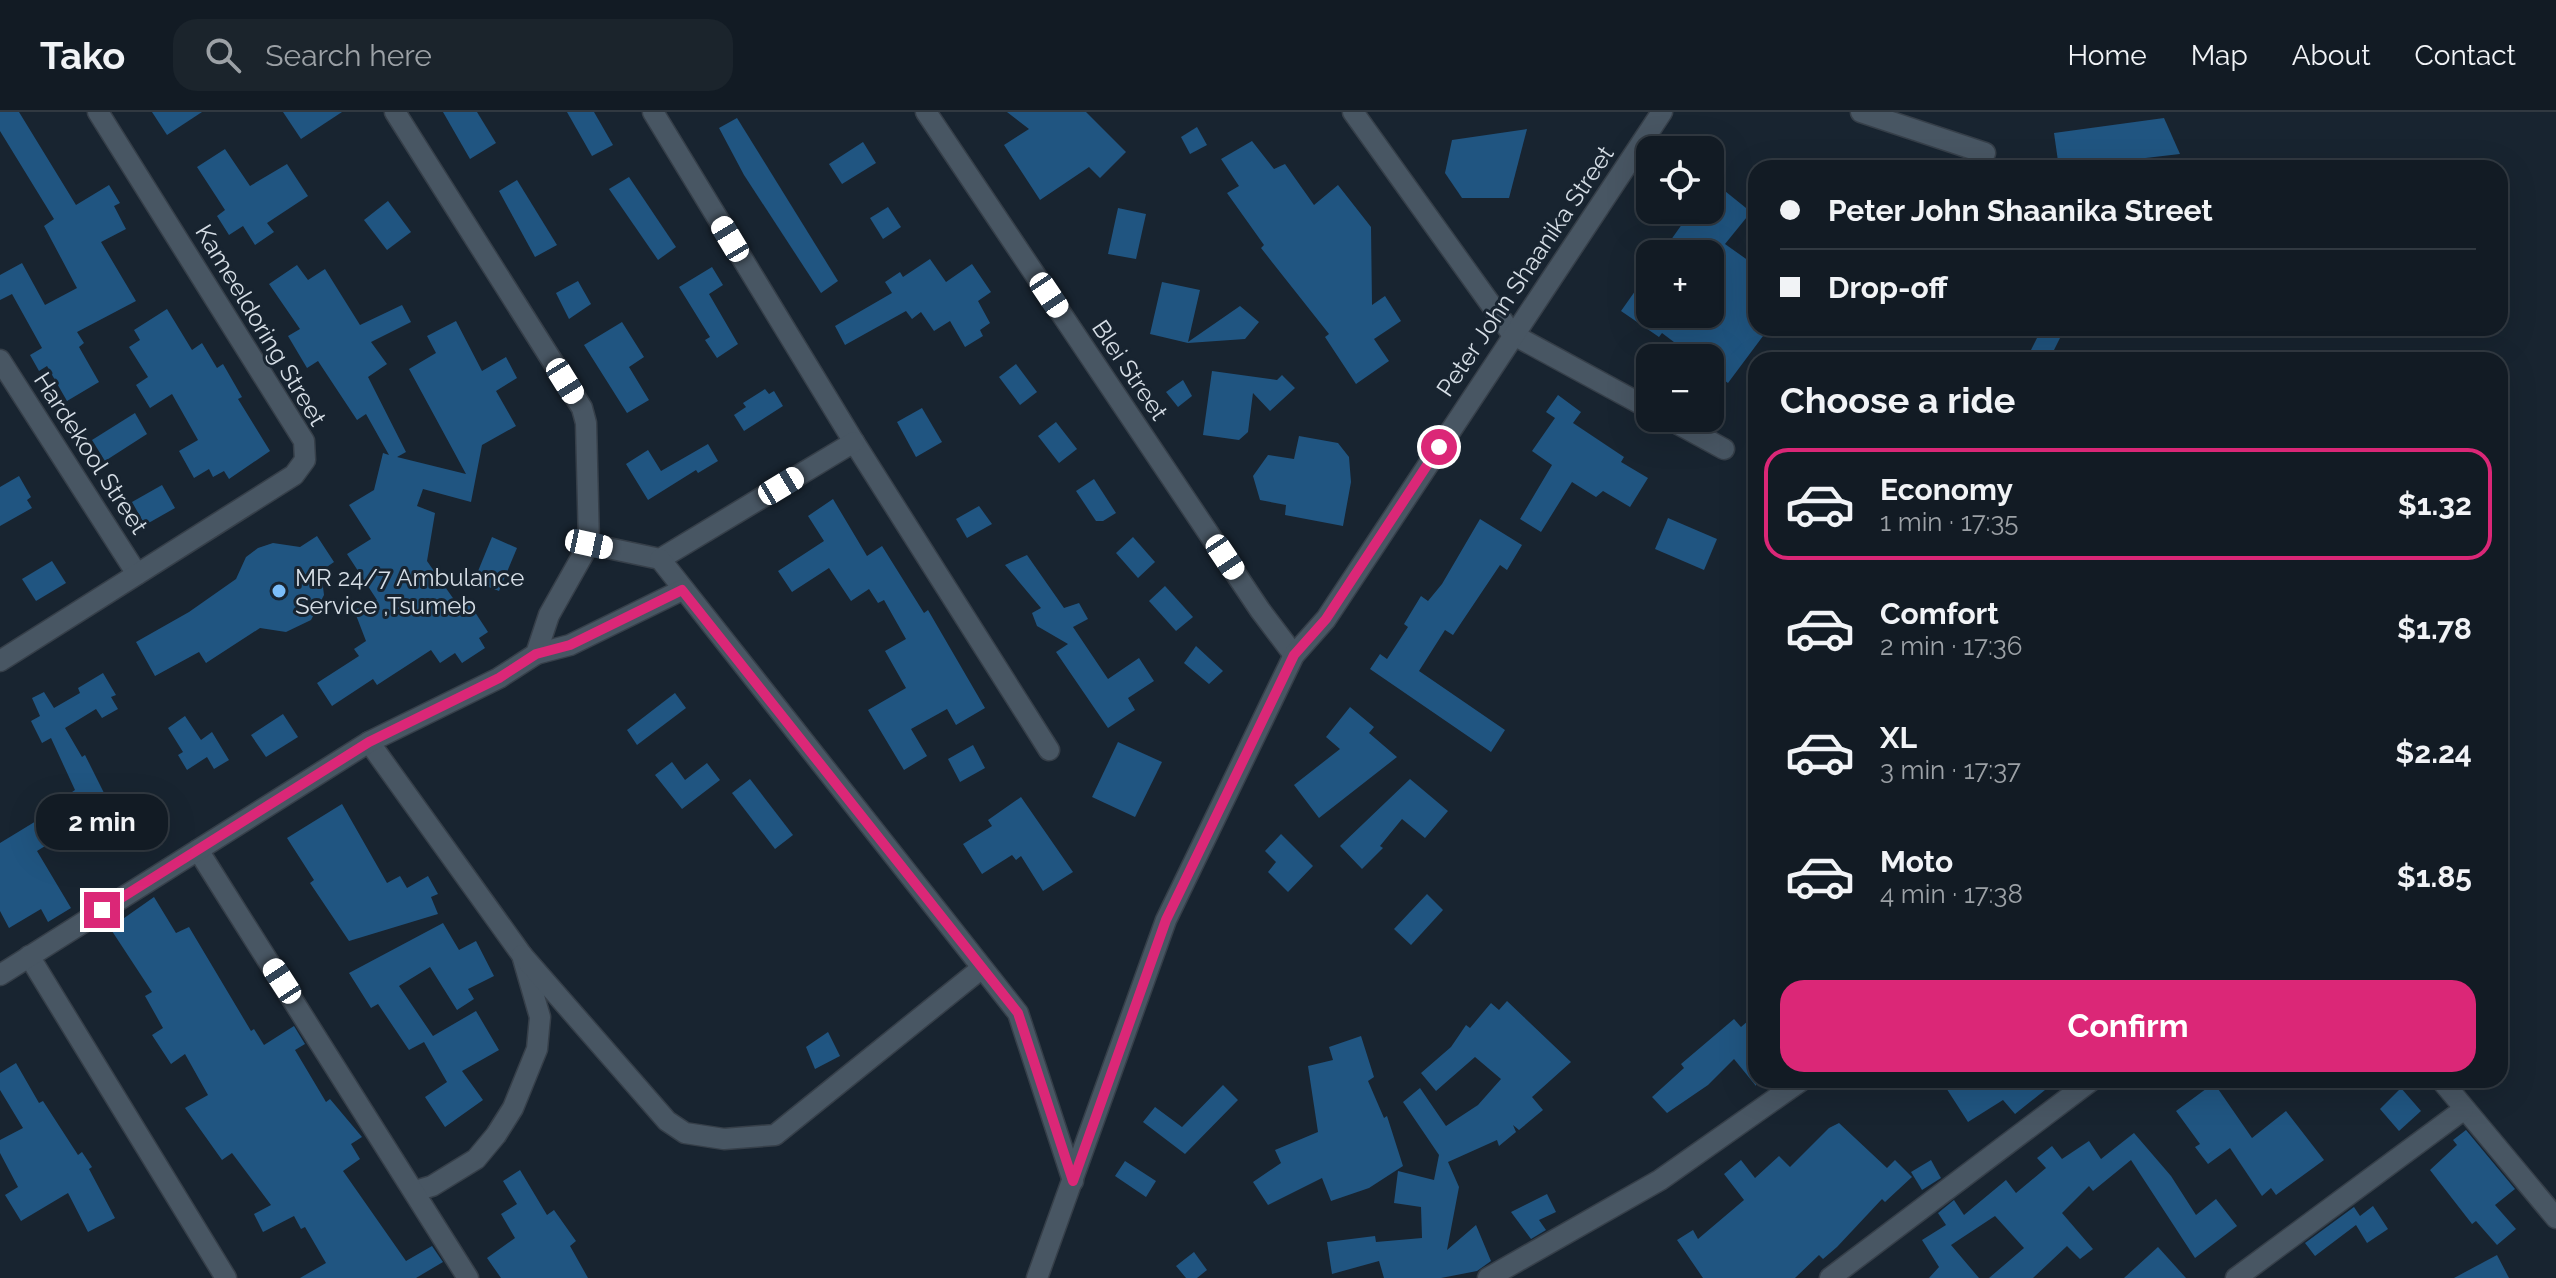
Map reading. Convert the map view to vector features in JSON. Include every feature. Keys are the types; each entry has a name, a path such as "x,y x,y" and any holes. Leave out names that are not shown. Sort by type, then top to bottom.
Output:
{"street":[{"name":"Kameeldoring Street","path":"0,661 294,475 305,460 304,441 98,112"},
{"path":"395,112 582,408 586,423 589,544 549,615 536,654"},
{"path":"653,112 854,442 1049,750"},
{"name":"Blei Street","path":"926,112 1260,610 1294,655"},
{"path":"1353,112 1512,334 1636,401"},
{"name":"Peter John Shaanika Street","path":"1037,1278 1166,920 1294,655 1326,619 1662,112"},
{"path":"1861,112 1985,153"},
{"name":"Hardekool Street","path":"0,360 137,574"},
{"path":"1693,432 1724,449"},
{"path":"660,559 854,442"},
{"path":"589,544 660,559 1018,1013 1073,1181"},
{"path":"0,975 369,742 499,678 536,654 570,645 682,590"},
{"path":"369,742 522,955 667,1121 685,1133 724,1139 775,1135 982,968"},
{"path":"198,850 468,1278"},
{"path":"415,1191 456,1173 476,1159 513,1108 537,1049 540,1017 522,955"},
{"path":"29,956 226,1278"},
{"path":"1488,1278 1660,1180 1791,1088"},
{"path":"1830,1278 2081,1088"},
{"path":"2447,1088 2556,1218"},
{"path":"2236,1278 2463,1110"}],"building":[{"path":"0,112 19,112 76,205 109,185 120,203 114,206 126,229 101,242 136,301 77,332 84,343 79,347 99,382 67,401 47,366 39,371 30,355 42,348 12,294 0,300 0,275 22,263 45,305 77,288 44,226 54,219 0,131"},
{"path":"152,112 202,112 167,135"},
{"path":"283,112 342,112 301,139"},
{"path":"443,112 477,112 496,143 470,159"},
{"path":"567,112 594,112 613,145 592,156"},
{"path":"1007,112 1086,112 1126,152 1100,178 1089,167 1040,200 1004,145 1029,129"},
{"path":"737,118 838,281 821,293 744,175 719,128"},
{"path":"2164,118 2180,154 2128,160 2058,160 2054,133"},
{"path":"1197,127 1207,145 1190,154 1181,137"},
{"path":"1527,129 1509,198 1462,198 1445,173 1452,140"},
{"path":"1252,141 1274,169 1285,164 1314,205 1338,185 1371,227 1372,305 1385,296 1401,321 1374,339 1389,361 1356,384 1325,337 1329,334 1261,248 1264,245 1227,193 1239,186 1221,159"},
{"path":"863,142 876,163 842,184 829,164"},
{"path":"225,149 250,186 287,164 308,196 267,223 274,232 255,245 243,226 229,235 217,216 225,210 197,167"},
{"path":"629,177 676,247 658,260 609,189"},
{"path":"517,180 557,245 535,257 499,191"},
{"path":"1724,190 1748,210 1748,216 1725,244 1748,260 1748,336 1763,336 1748,352 1728,383 1724,380 1724,344 1677,344 1662,333 1659,337 1646,328 1724,328 1724,240 1671,240 1682,224 1724,224"},
{"path":"388,201 411,232 387,250 364,220"},
{"path":"888,207 901,227 883,239 870,218"},
{"path":"1118,208 1146,214 1136,259 1108,254"},
{"path":"930,259 946,282 972,264 991,292 978,301 990,323 980,330 983,336 965,347 950,321 934,331 921,312 912,319 906,311 845,345 835,326 892,293 885,282 900,272 903,277"},
{"path":"297,265 308,280 325,269 360,325 402,305 411,322 371,342 387,364 368,377 406,452 397,457 466,474 409,369 436,353 427,336 456,321 482,371 506,357 517,378 496,391 516,426 482,445 471,502 423,489 417,506 435,513 427,561 462,611 467,600 488,632 479,638 485,648 462,663 455,653 440,663 431,650 377,685 373,679 332,706 317,683 359,656 354,649 366,641 354,610 377,600 347,554 371,539 349,505 374,490 383,453 389,455 366,414 357,420 318,361 307,368 288,336 300,329 269,284"},
{"path":"712,267 723,285 709,294 738,344 717,358 705,340 710,337 679,287"},
{"path":"578,281 591,304 569,319 556,293"},
{"path":"1162,282 1200,290 1188,342 1240,306 1259,322 1245,339 1188,343 1150,334"},
{"path":"1636,290 1636,321 1621,311"},
{"path":"167,309 192,350 202,343 217,368 223,364 242,397 238,399 270,451 229,479 224,471 213,477 209,469 194,478 179,451 198,440 172,394 150,408 136,385 148,377 129,347 140,340 134,330"},
{"path":"622,322 644,357 629,367 649,400 627,413 584,345"},
{"path":"2038,336 2061,336 2053,352 2030,352"},
{"path":"1016,364 1037,392 1020,405 999,377"},
{"path":"1212,371 1277,380 1282,375 1295,388 1270,411 1253,393 1248,432 1239,440 1203,435"},
{"path":"1183,380 1192,396 1178,407 1166,392"},
{"path":"765,389 769,394 774,391 783,406 744,431 734,415 746,407 743,403"},
{"path":"1558,395 1581,412 1573,423 1624,457 1621,462 1648,478 1630,507 1603,491 1596,497 1572,482 1541,532 1520,519 1552,465 1532,451 1555,418 1546,412"},
{"path":"922,408 942,442 916,457 897,422"},
{"path":"135,413 147,434 105,461 92,440"},
{"path":"1056,422 1077,449 1059,463 1038,436"},
{"path":"1299,436 1338,443 1349,457 1351,482 1343,526 1285,515 1286,505 1260,500 1253,476 1268,455 1294,459"},
{"path":"708,444 718,461 698,473 696,470 648,500 626,464 648,450 661,471"},
{"path":"19,476 31,497 27,500 32,508 0,526 0,487"},
{"path":"1094,479 1116,513 1103,521 1096,521 1076,491"},
{"path":"162,485 175,508 145,525 132,502"},
{"path":"833,499 867,556 882,546 924,613 928,610 985,708 956,725 947,709 911,729 927,756 904,770 868,710 906,688 885,651 906,639 884,600 878,603 869,589 851,601 829,568 792,592 778,571 824,541 808,516"},
{"path":"979,506 992,524 967,538 956,519"},
{"path":"1668,518 1717,539 1704,570 1655,549"},
{"path":"1480,519 1522,545 1507,570 1500,565 1453,635 1445,630 1419,671 1505,730 1491,752 1370,669 1380,654 1387,659 1408,627 1404,624 1421,596 1428,601 1442,584"},
{"path":"317,536 334,562 321,571 324,595 311,620 286,632 260,628 206,663 199,652 155,676 136,642 189,612 236,579 246,557 258,548 273,543 300,547"},
{"path":"492,537 517,548 499,591 474,581"},
{"path":"1133,537 1155,562 1138,578 1116,553"},
{"path":"1027,555 1064,608 1079,603 1088,619 1073,627 1108,679 1139,658 1154,681 1128,698 1135,710 1108,728 1056,652 1068,644 1037,626 1032,613 1041,608 1005,565"},
{"path":"52,561 66,583 36,601 22,579"},
{"path":"1165,586 1193,617 1176,631 1149,601"},
{"path":"1196,646 1223,671 1209,684 1184,663"},
{"path":"103,673 116,695 111,697 118,709 102,718 96,709 65,728 82,757 85,755 104,793 84,804 92,817 37,851 71,908 48,922 41,909 9,928 0,911 0,843 46,815 44,811 75,790 51,738 42,743 31,721 40,716 32,698 44,692 54,708 80,693 78,688"},
{"path":"675,693 686,708 637,745 627,730"},
{"path":"1350,707 1374,727 1369,733 1397,757 1319,818 1294,785 1340,749 1326,737"},
{"path":"283,714 298,737 266,757 251,735"},
{"path":"185,716 201,740 212,732 229,760 214,769 207,757 187,770 178,755 183,752 168,728"},
{"path":"1118,742 1162,762 1135,817 1092,797"},
{"path":"973,745 985,768 960,782 948,759"},
{"path":"672,762 685,780 707,763 720,780 682,809 655,775"},
{"path":"750,779 793,835 775,849 732,793"},
{"path":"1410,779 1448,811 1425,838 1402,819 1380,846 1383,848 1362,869 1340,846"},
{"path":"1021,797 1073,872 1043,891 1021,856 1016,860 1012,855 982,874 963,844 992,826 988,820"},
{"path":"342,804 387,883 400,876 407,888 428,876 438,894 431,897 438,914 349,941 310,883 314,880 287,838"},
{"path":"1281,834 1313,866 1288,892 1268,872 1276,862 1265,851"},
{"path":"1427,894 1443,910 1411,945 1394,929"},
{"path":"154,897 176,933 189,927 251,1031 254,1029 264,1045 294,1026 305,1044 295,1050 326,1102 330,1099 362,1137 351,1144 360,1159 343,1171 406,1261 432,1246 443,1262 416,1278 300,1278 326,1263 305,1227 301,1229 294,1216 263,1232 254,1214 271,1205 232,1153 222,1160 185,1108 208,1095 185,1054 171,1064 152,1035 163,1028 145,996 152,992 110,928"},
{"path":"443,923 459,950 476,941 494,976 468,989 474,999 457,1010 430,967 399,986 433,1036 476,1011 499,1050 462,1071 483,1100 445,1127 425,1097 447,1082 424,1042 409,1050 378,1004 371,1008 349,973"},
{"path":"1507,1001 1571,1062 1532,1097 1543,1110 1519,1130 1513,1125 1516,1132 1499,1146 1497,1140 1448,1162 1459,1187 1447,1250 1476,1225 1491,1261 1477,1271 1441,1278 1384,1278 1379,1261 1332,1274 1327,1242 1375,1236 1376,1242 1422,1238 1421,1207 1394,1203 1398,1171 1434,1180 1439,1155 1403,1102 1420,1088 1446,1126 1478,1105 1501,1079 1475,1057 1436,1091 1421,1073 1451,1047 1466,1025 1470,1028 1491,1003 1499,1010"},
{"path":"1734,1019 1741,1027 1748,1021 1748,1076 1734,1059 1708,1085 1667,1113 1652,1097 1684,1068 1681,1064"},
{"path":"828,1032 840,1056 815,1069 806,1047"},
{"path":"1361,1036 1374,1077 1368,1081 1384,1118 1387,1116 1403,1166 1369,1188 1331,1201 1322,1178 1268,1205 1253,1182 1281,1163 1275,1150 1318,1132 1308,1066 1333,1060 1329,1047"},
{"path":"16,1063 39,1103 43,1101 78,1155 82,1152 92,1167 89,1169 115,1218 88,1232 68,1193 21,1221 5,1195 18,1187 0,1153 0,1140 23,1128 0,1090 0,1073"},
{"path":"1223,1085 1238,1100 1185,1154 1143,1122 1155,1107 1182,1127"},
{"path":"1946,1088 2045,1090 2015,1114 2003,1100 1968,1122"},
{"path":"2207,1088 2217,1088 2252,1138 2286,1111 2324,1160 2276,1195 2271,1188 2262,1196 2230,1148 2208,1164 2195,1147 2200,1144 2176,1111"},
{"path":"2401,1088 2421,1111 2399,1131 2380,1109"},
{"path":"1839,1123 1887,1168 1895,1160 1912,1177 1885,1202 1882,1199 1837,1247 1823,1259 1819,1255 1795,1278 1703,1278 1677,1240 1693,1230 1698,1239 1744,1200 1724,1174 1741,1160 1755,1178 1779,1156 1790,1167 1829,1128"},
{"path":"2466,1130 2515,1189 2495,1205 2516,1229 2497,1245 2476,1221 2472,1224 2430,1170 2457,1145 2453,1140"},
{"path":"2134,1133 2171,1176 2196,1215 2216,1199 2237,1226 2195,1258 2131,1160 2093,1191 2089,1186 2062,1213 2093,1249 2080,1259 2067,1246 2033,1278 1989,1278 2024,1248 1995,1216 1951,1245 1979,1278 1929,1278 1939,1267 1922,1240 1946,1225 1938,1213 1954,1200 1964,1215 2006,1180 2016,1193 2046,1168 2037,1158 2052,1146 2062,1159 2089,1141 2101,1159"},
{"path":"1931,1160 1941,1178 1922,1190 1911,1172"},
{"path":"1125,1161 1156,1181 1146,1197 1115,1176"},
{"path":"520,1170 547,1215 554,1210 576,1241 570,1246 588,1278 501,1278 487,1258 515,1238 501,1214 517,1204 503,1181"},
{"path":"1547,1194 1556,1212 1539,1220 1546,1230 1531,1239 1511,1212"},
{"path":"2373,1206 2388,1229 2367,1243 2356,1225 2315,1256 2305,1243 2354,1207 2360,1216"},
{"path":"2158,1247 2186,1278 2124,1278"},
{"path":"1194,1252 1207,1270 1197,1278 1186,1278 1176,1266"},
{"path":"2497,1255 2509,1278 2454,1278"}],"place":[{"name":"MR 24/7 Ambulance Service ,Tsumeb","path":"279,591"}],"route":[{"path":"102,910 369,742 499,678 536,654 570,645 682,590 1018,1013 1073,1181 1166,920 1294,655 1326,619 1439,447"}]}
